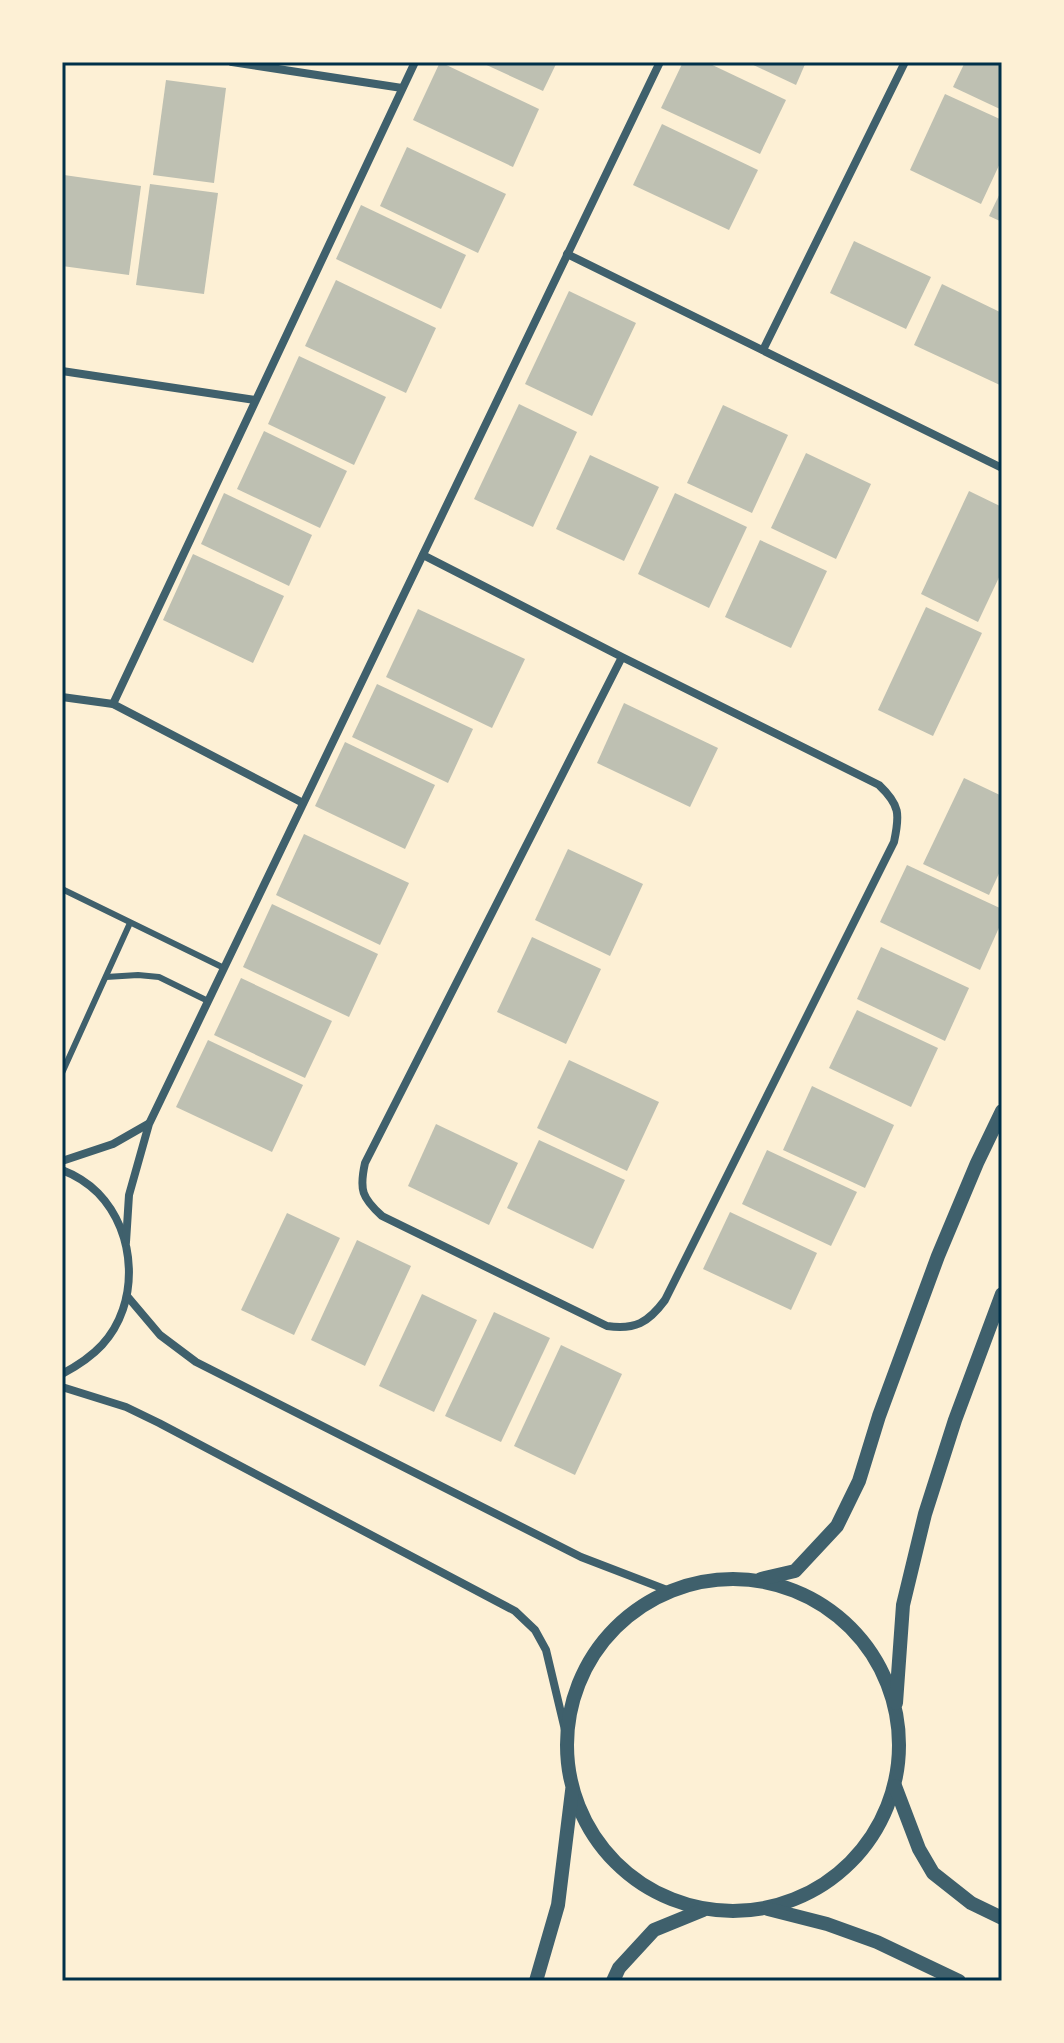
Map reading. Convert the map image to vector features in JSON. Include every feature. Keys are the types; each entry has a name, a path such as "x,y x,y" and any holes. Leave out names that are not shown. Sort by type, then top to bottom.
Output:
{"street":[{"path":"232,62 402,88"},
{"path":"113,704 415,62"},
{"path":"62,1374 84,1362 103,1343 118,1321 127,1296 129,1195 149,1124 660,62"},
{"path":"763,350 905,62"},
{"path":"567,254 1002,468"},
{"path":"62,371 255,400"},
{"path":"423,555 879,785 897,806 899,821 894,842 665,1300 642,1323 625,1328 607,1326 382,1216 363,1196 361,1180 365,1163 622,657"},
{"path":"62,697 113,704 303,803"},
{"path":"566,1734 575,1689 596,1648 628,1614 667,1590 713,1578 761,1579 795,1571 837,1526 859,1481 879,1416 938,1256 1002,1111"},
{"path":"62,1161 113,1144 149,1124"},
{"path":"62,1170 76,1176 98,1193 115,1216 126,1242"},
{"path":"572,1791 591,1834 621,1869 659,1896 703,1910 736,1913 767,1909 811,1893 849,1866 877,1829 895,1786 900,1747 896,1707 903,1605 925,1514 955,1420 1002,1294"},
{"path":"127,1296 160,1335 196,1362 581,1557 667,1590"},
{"path":"62,1387 126,1407 159,1423 515,1611 535,1630 546,1650 566,1734 572,1791 558,1905 536,1981"},
{"path":"761,1579 808,1594 848,1623 878,1661 896,1707"},
{"path":"895,1786 919,1849 933,1873 971,1903 1002,1918"},
{"path":"767,1909 827,1924 877,1942 959,1981"},
{"path":"613,1981 619,1968 654,1930 703,1910"}],"lane":[{"path":"62,889 224,968"},
{"path":"62,1073 130,923"},
{"path":"106,977 159,977 208,1001"}],"building":[{"path":"440,62 539,109 513,167 413,120"},
{"path":"480,62 557,62 543,91"},
{"path":"683,62 706,62 786,100 760,154 661,108"},
{"path":"747,62 806,62 796,85"},
{"path":"965,62 1002,62 1002,110 953,87"},
{"path":"166,80 226,88 214,183 153,175"},
{"path":"945,94 1002,120 1002,159 981,204 910,170"},
{"path":"662,124 758,170 729,230 633,185"},
{"path":"407,147 506,194 478,253 380,206"},
{"path":"64,175 141,186 129,275 62,266"},
{"path":"150,184 218,193 204,294 136,285"},
{"path":"1002,189 1002,222 989,216"},
{"path":"361,205 466,255 441,309 336,259"},
{"path":"854,241 931,277 906,329 830,293"},
{"path":"336,280 436,328 406,393 305,346"},
{"path":"942,284 1002,313 1002,386 914,345"},
{"path":"569,291 636,323 592,416 525,384"},
{"path":"299,356 386,397 354,465 268,424"},
{"path":"519,404 577,432 533,527 474,499"},
{"path":"723,405 788,435 752,513 687,483"},
{"path":"264,431 347,471 320,528 237,489"},
{"path":"806,453 871,484 836,559 771,528"},
{"path":"590,455 659,487 624,561 556,529"},
{"path":"969,491 1002,507 1002,571 978,622 921,594"},
{"path":"224,493 312,535 289,586 201,544"},
{"path":"675,493 747,527 709,608 638,574"},
{"path":"760,540 827,571 791,648 725,617"},
{"path":"193,554 284,596 253,663 163,620"},
{"path":"926,607 982,633 933,736 878,710"},
{"path":"418,609 525,659 492,728 386,677"},
{"path":"377,684 473,729 448,783 352,737"},
{"path":"624,703 718,748 690,807 597,763"},
{"path":"345,742 435,785 405,849 315,806"},
{"path":"964,778 1002,796 1002,867 989,895 923,864"},
{"path":"304,834 409,883 380,945 276,895"},
{"path":"568,849 643,884 610,956 535,920"},
{"path":"907,865 1002,909 1002,921 980,970 880,922"},
{"path":"272,904 378,954 349,1017 243,967"},
{"path":"532,937 601,969 566,1044 497,1012"},
{"path":"881,947 969,988 945,1041 857,999"},
{"path":"241,978 332,1021 305,1078 214,1035"},
{"path":"857,1010 938,1048 911,1107 829,1068"},
{"path":"208,1040 303,1085 272,1152 176,1107"},
{"path":"569,1060 659,1102 627,1171 537,1128"},
{"path":"812,1086 894,1125 865,1188 783,1150"},
{"path":"436,1124 518,1163 489,1225 408,1186"},
{"path":"539,1140 625,1180 593,1249 507,1208"},
{"path":"767,1150 857,1192 831,1246 742,1204"},
{"path":"730,1212 817,1253 791,1310 703,1269"},
{"path":"287,1213 340,1238 294,1335 241,1310"},
{"path":"357,1240 411,1266 365,1366 311,1340"},
{"path":"422,1294 477,1320 434,1412 379,1386"},
{"path":"494,1312 550,1338 501,1442 445,1416"},
{"path":"561,1345 622,1374 575,1475 514,1446"}]}
